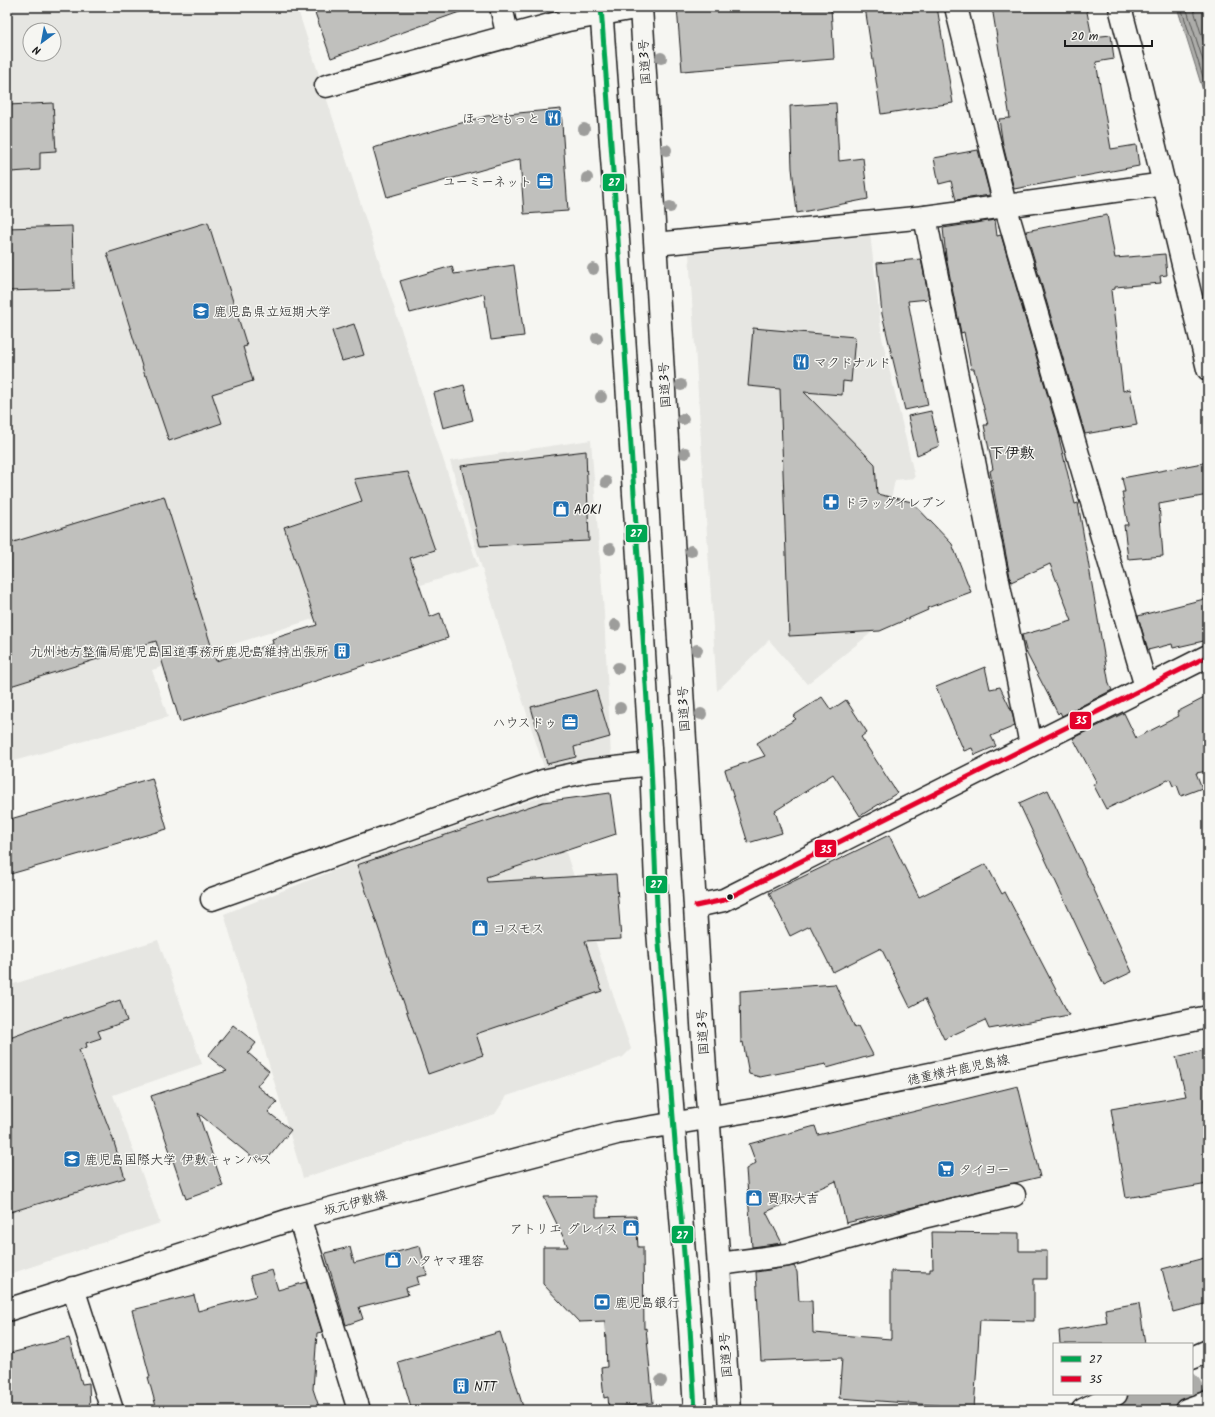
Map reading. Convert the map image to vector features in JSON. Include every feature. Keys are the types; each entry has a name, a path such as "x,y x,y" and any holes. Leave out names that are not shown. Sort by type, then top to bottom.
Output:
{"main road":[{"path":"501,7 508,37"},
{"path":"326,86 508,37 601,10 641,7"},
{"name":"国道3号","path":"641,7 708,1118 729,1410"},
{"path":"956,7 1005,205 1146,687"},
{"path":"1120,7 1165,184 1208,369"},
{"path":"601,10 618,240 651,764 658,930 690,1328 695,1410"},
{"path":"656,244 925,217 1165,184"},
{"path":"925,217 1031,745"},
{"path":"696,906 724,900 1208,656"},
{"path":"212,899 543,781 589,771 651,764"},
{"name":"徳重横井鹿児島線","path":"708,1118 754,1110 1208,1017"},
{"name":"坂元伊敷線","path":"7,1310 299,1217 617,1133 708,1118"},
{"path":"719,1264 788,1255 927,1216 1014,1196"},
{"path":"299,1217 359,1410"},
{"path":"73,1288 112,1410"},
{"path":"1193,1358 1208,1351"},
{"path":"1084,1410 1114,1395"},
{"path":"1186,1410 1208,1402"}],"shaded area":[{"name":"鹿児島県立短期大学","path":"7,7 297,7 478,567 152,670 168,717 7,763"},
{"path":"870,233 882,338 915,478 895,480 883,537 881,625 807,684 769,640 717,691 689,253"},
{"path":"591,440 604,613 611,757 546,774 500,629 450,461"},
{"path":"547,795 631,1049 623,1057 507,1096 495,1114 303,1178 224,914 353,863"},
{"name":"鹿児島国際大学 伊敷キャンパス","path":"158,940 202,1064 113,1095 160,1223 7,1275 7,986"}],"water":[{"path":"1177,7 1208,7 1208,108 1206,100"}],"building":[{"path":"313,7 464,7 465,10 331,58"},
{"path":"677,7 831,7 834,59 682,71"},
{"path":"865,7 937,7 953,103 881,114"},
{"path":"992,7 1086,7 1092,37 1111,35 1114,59 1096,62 1111,149 1136,145 1139,166 1014,189 1003,145 999,119 1010,118"},
{"path":"53,103 56,151 40,152 40,170 11,172 11,161 7,161 7,105"},
{"path":"836,103 839,161 863,158 868,199 797,213 792,168 790,106"},
{"path":"561,109 568,211 524,214 520,159 387,197 373,148 486,116"},
{"path":"978,150 990,195 956,200 951,181 939,184 934,158"},
{"path":"1107,215 1115,258 1165,254 1167,275 1160,276 1161,283 1115,287 1115,289 1111,290 1123,391 1130,389 1137,425 1085,434 1026,231"},
{"path":"995,220 997,236 1001,235 1060,438 1075,504 1078,503 1109,684 1112,690 1062,716 1060,712 1058,714 1027,654 1022,635 1072,621 1050,564 1011,582 990,471 993,469 984,425 988,425 974,369 971,369 964,332 961,333 946,257 943,228"},
{"path":"208,222 247,346 243,347 253,381 212,394 222,423 169,441 147,376 145,376 107,253"},
{"path":"72,226 74,289 7,291 7,228"},
{"path":"921,259 929,299 908,301 928,405 905,410 882,314 877,263"},
{"path":"514,265 524,336 491,340 484,294 410,313 400,281 452,266 454,274"},
{"path":"354,324 364,355 342,361 332,331"},
{"path":"753,328 855,337 851,382 843,381 842,395 804,392 875,464 877,494 912,502 952,544 971,592 927,608 928,610 880,631 789,636 780,389 748,386"},
{"path":"464,385 473,420 443,428 434,393"},
{"path":"931,411 939,446 917,455 908,416"},
{"path":"586,451 589,541 480,546 461,466"},
{"path":"1208,462 1208,495 1159,504 1163,556 1128,559 1124,525 1128,525 1122,492 1125,492 1122,478"},
{"path":"408,472 435,550 410,558 430,617 440,613 448,638 288,690 180,722 156,641 7,687 7,544 164,496 216,661 273,644 272,639 317,625 284,527 362,501 354,479"},
{"path":"1208,598 1208,640 1173,648 1172,644 1148,650 1138,616"},
{"path":"985,667 990,689 1000,687 1012,712 1015,726 991,736 996,746 975,755 972,748 964,751 936,687"},
{"name":"ハウスドゥ","path":"596,690 610,737 574,747 576,757 547,764 531,707"},
{"path":"1208,696 1208,771 1196,773 1202,788 1181,796 1177,785 1173,786 1170,779 1106,809 1093,784 1097,783 1073,738 1124,713 1136,738 1179,716 1177,712"},
{"path":"822,697 831,710 846,700 867,732 861,737 897,793 860,816 833,774 775,811 782,833 748,843 725,770 765,756 757,743 796,719 793,716"},
{"path":"152,778 167,829 7,875 7,820"},
{"path":"1048,790 1132,972 1104,985 1019,803"},
{"name":"コスモス","path":"610,793 616,834 486,877 487,882 616,874 621,939 585,941 602,991 476,1034 483,1055 428,1074 357,865 543,802"},
{"path":"889,835 919,897 986,864 1002,894 1005,892 1069,1015 989,1029 985,1020 944,1039 925,999 910,1007 881,948 833,972 810,926 790,936 769,893"},
{"path":"835,984 855,1028 858,1026 873,1055 827,1068 826,1064 760,1077 749,1074 743,1042 741,1043 740,991"},
{"path":"120,1000 127,1021 98,1031 101,1038 86,1043 87,1047 79,1050 112,1136 125,1178 7,1213 7,1039 67,1017"},
{"path":"233,1025 256,1043 248,1053 269,1071 257,1086 277,1102 268,1112 291,1130 265,1162 261,1158 258,1162 198,1113 223,1186 186,1199 151,1096 227,1071 208,1056"},
{"path":"1208,1049 1208,1184 1126,1198 1111,1109 1186,1096 1176,1057"},
{"path":"1018,1086 1040,1177 846,1223 836,1181 766,1212 782,1243 752,1247 746,1169 756,1163 749,1144 815,1126 818,1135"},
{"path":"596,1196 596,1217 636,1216 638,1247 643,1247 644,1329 646,1328 653,1403 609,1408 608,1397 604,1398 601,1368 607,1367 605,1321 579,1322 543,1284 543,1247 568,1247 544,1197"},
{"path":"932,1232 1019,1233 1019,1251 1047,1251 1047,1279 1034,1279 1034,1321 980,1320 974,1408 839,1398 842,1358 761,1361 756,1272 794,1266 797,1272 799,1301 812,1301 813,1333 891,1339 891,1271 930,1272 930,1269 933,1269"},
{"path":"420,1246 427,1275 417,1277 419,1284 406,1288 408,1295 359,1307 363,1319 346,1325 325,1253 350,1247 354,1263"},
{"path":"1208,1257 1208,1303 1173,1312 1162,1269"},
{"path":"272,1270 278,1290 306,1282 322,1332 317,1333 313,1389 320,1410 157,1410 148,1377 150,1377 132,1310 194,1295 198,1311 256,1296 250,1276"},
{"path":"1139,1303 1145,1343 1060,1343 1059,1331 1107,1323 1105,1309"},
{"name":"NTT","path":"500,1332 524,1410 412,1410 398,1362"},
{"path":"69,1338 82,1384 89,1383 90,1410 7,1410 7,1354"}],"waterway":[{"path":"1144,1410 1176,1395"}],"transit line":[{"name":"27","path":"601,7 618,240 651,764 658,931 690,1328 695,1410"},
{"name":"35","path":"696,906 724,900 1208,656"}],"place":[{"name":"ほっともっと","path":"553,118"},
{"name":"ユーミーネット","path":"545,181"},
{"name":"鹿児島県立短期大学","path":"201,311"},
{"name":"マクドナルド","path":"801,362"},
{"name":"ドラッグイレブン","path":"831,502"},
{"name":"AOKI","path":"561,509"},
{"name":"九州地方整備局鹿児島国道事務所鹿児島維持出張所","path":"342,651"},
{"name":"ハウスドゥ","path":"570,722"},
{"name":"コスモス","path":"480,928"},
{"name":"鹿児島国際大学 伊敷キャンパス","path":"72,1159"},
{"name":"タイヨー","path":"946,1169"},
{"name":"買取大吉","path":"754,1198"},
{"name":"アトリエ グレイス","path":"631,1228"},
{"name":"ハタヤマ理容","path":"393,1260"},
{"name":"鹿児島銀行","path":"602,1302"},
{"name":"NTT","path":"461,1386"}],"district":[{"name":"下伊敷","path":"1012,453"}]}
